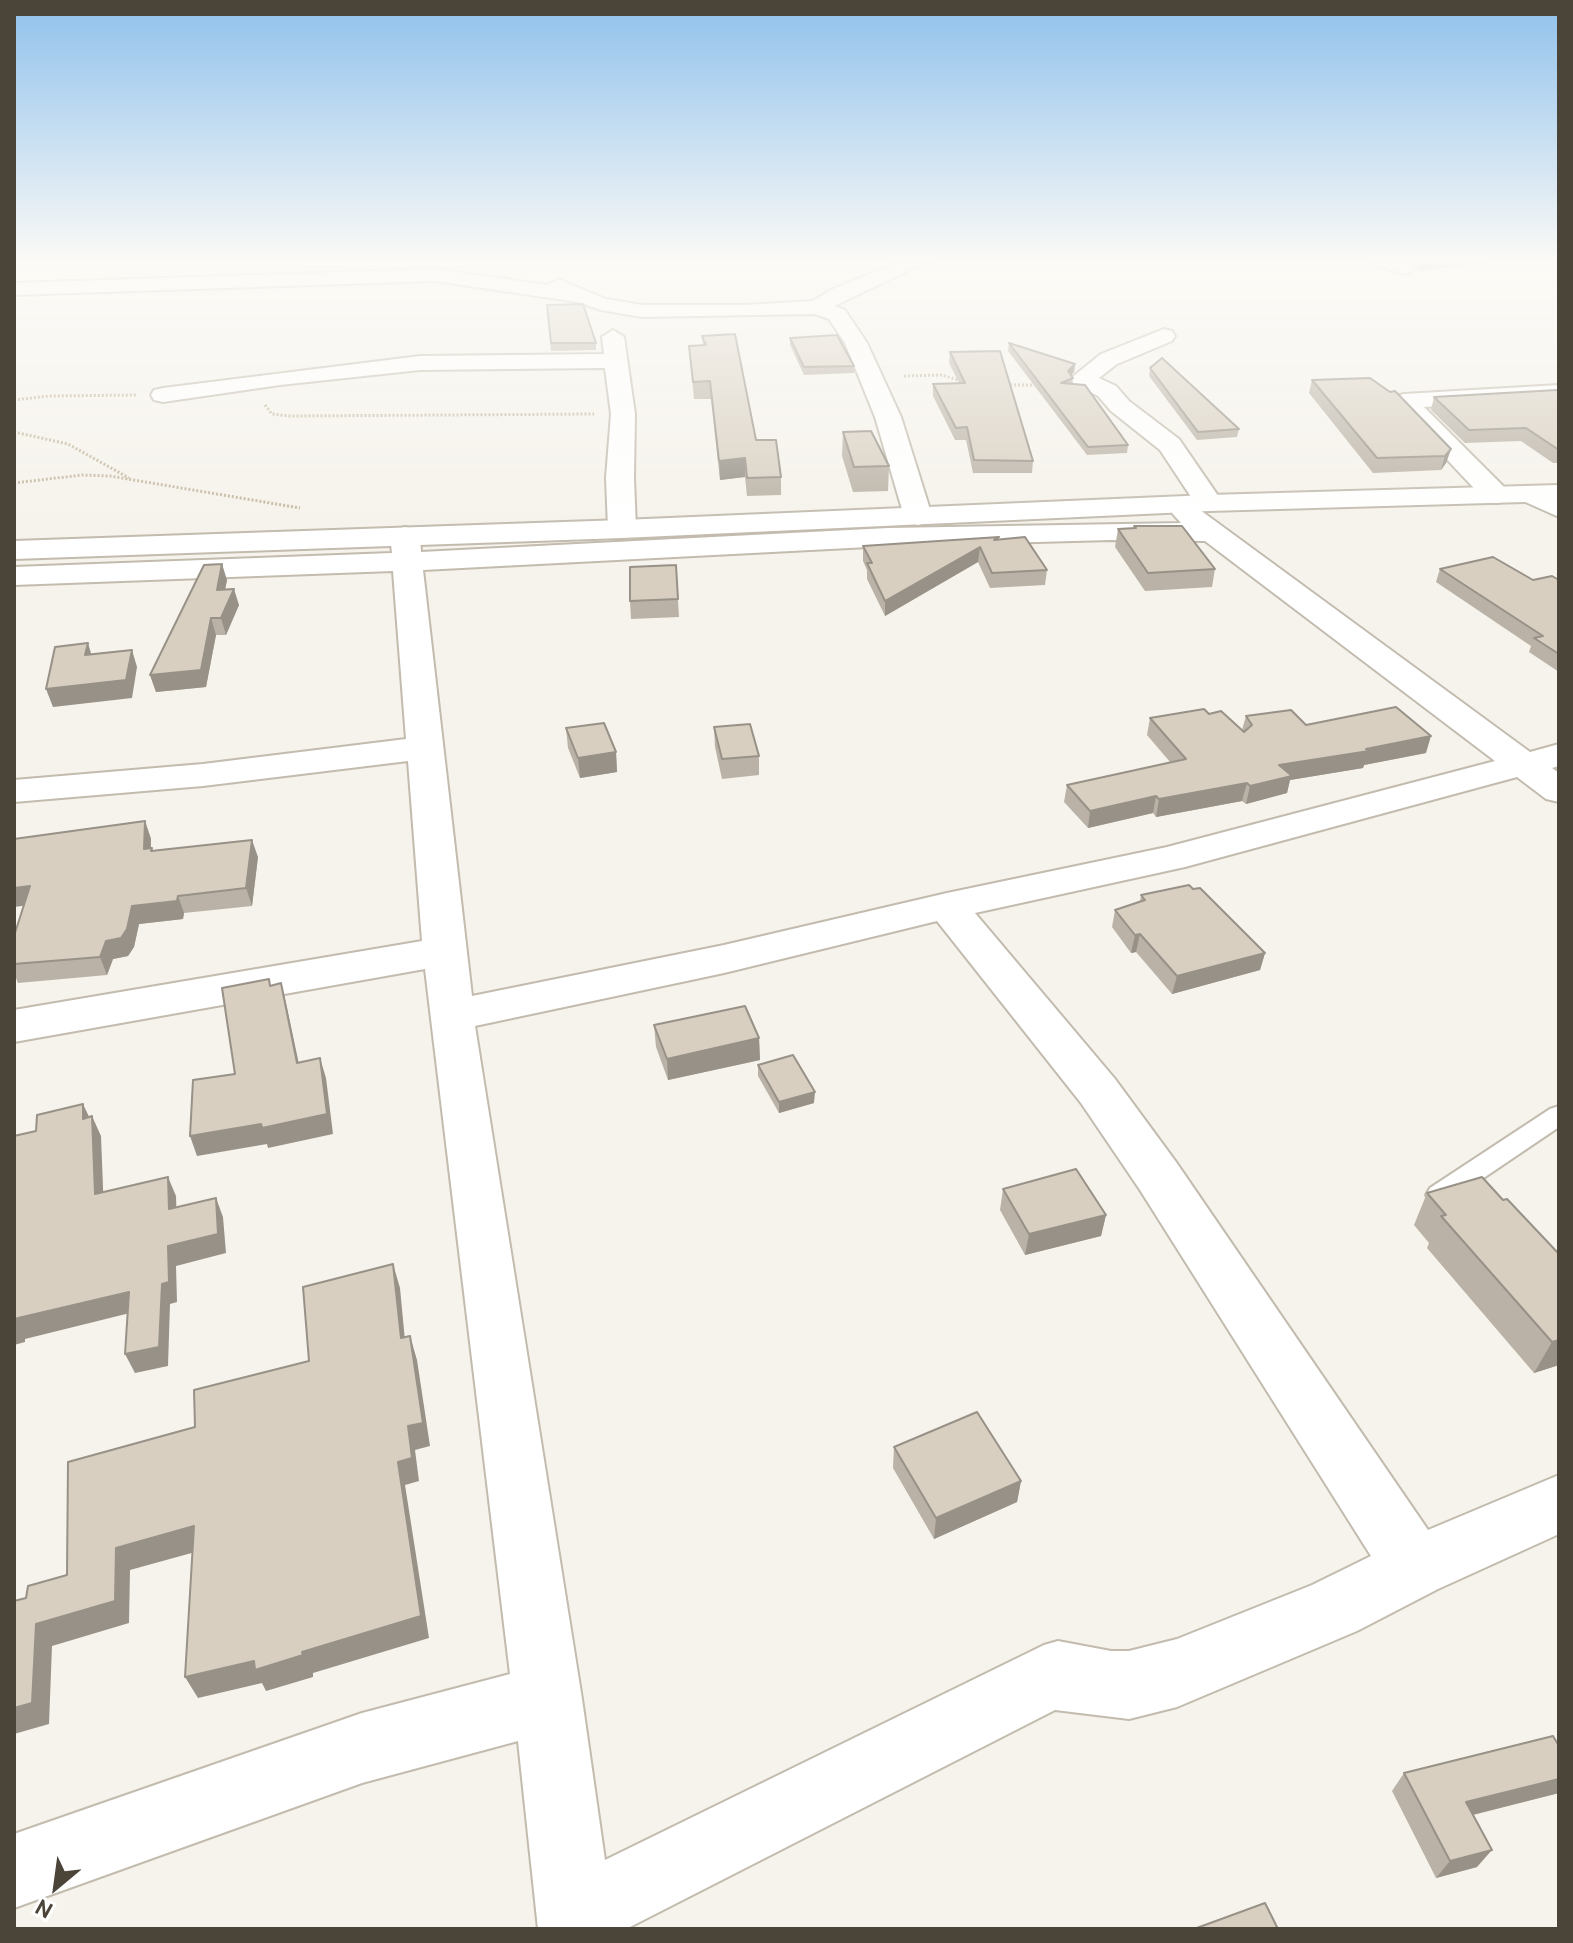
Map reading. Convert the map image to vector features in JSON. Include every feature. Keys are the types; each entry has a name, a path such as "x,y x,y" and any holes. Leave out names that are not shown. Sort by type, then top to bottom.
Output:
{"street":[{"path":"616,351 623,414 620,478 622,529"},
{"path":"859,351 888,417 918,516"},
{"path":"1129,351 1084,374 1084,380 1103,388 1120,406 1170,445 1199,514 1540,759 1559,791"},
{"path":"163,395 280,378 420,363 599,360 618,363"},
{"path":"1496,495 1404,401 1559,392"},
{"path":"14,576 406,549 622,529 918,516 1199,514 1545,494 1559,509"},
{"path":"14,550 406,549 1097,531 1199,514"},
{"path":"406,549 451,1016 548,1699 575,1922 1044,1679 1058,1675 1111,1685 1146,1683 1177,1673 1334,1608 1415,1567 1559,1504"},
{"path":"14,791 203,775 426,748"},
{"path":"451,1016 724,959 947,906 1171,858 1540,759"},
{"path":"947,906 1098,1091 1415,1567"},
{"path":"14,1026 447,951"},
{"path":"14,1871 362,1748 548,1699"}],"lane":[{"path":"1439,1195 1559,1115"}],"path":[{"path":"871,378 937,375 955,381 973,382"},
{"path":"1002,385 1026,386 1084,380"},
{"path":"14,400 49,396 163,395"},
{"path":"262,402 272,414 290,416 623,414"},
{"path":"14,432 68,444 133,480"},
{"path":"14,483 82,475 222,493 286,508 310,508"}],"building":[{"path":"690,351 738,351 756,440 776,440 781,477 747,478 745,458 719,461 710,381 693,382"},
{"path":"796,351 846,351 854,366 804,367"},
{"path":"1000,351 1033,461 974,460 967,427 956,428 933,384 965,383 950,352"},
{"path":"1015,351 1033,351 1075,364 1068,371 1073,378 1061,383 1085,385 1128,445 1088,447"},
{"path":"1162,358 1239,429 1198,432 1150,368"},
{"path":"1370,378 1390,392 1395,391 1451,449 1445,456 1377,458 1312,380"},
{"path":"1557,390 1559,450 1526,428 1469,430 1434,397"},
{"path":"871,431 889,466 854,467 843,432"},
{"path":"1134,526 1182,526 1215,569 1148,573 1118,529 1136,528"},
{"path":"999,537 994,540 1025,537 1047,570 992,573 980,547 885,601 867,563 872,563 863,546"},
{"path":"1493,557 1533,580 1552,576 1559,580 1559,654 1534,638 1543,636 1440,569"},
{"path":"222,564 217,590 234,589 221,618 211,618 201,670 150,675 204,565"},
{"path":"676,565 678,599 630,601 630,567"},
{"path":"88,643 85,655 132,650 126,680 46,689 55,647"},
{"path":"1396,707 1431,736 1366,749 1369,751 1279,765 1292,776 1250,786 1247,783 1159,799 1156,796 1090,811 1067,785 1186,759 1150,718 1204,709 1209,714 1221,711 1244,732 1252,725 1246,716 1291,710 1306,725"},
{"path":"604,723 616,752 578,758 566,728"},
{"path":"750,724 759,756 722,759 714,727"},
{"path":"145,821 144,849 152,848 151,851 252,840 246,888 178,896 177,901 132,906 127,929 121,938 106,941 100,957 14,964 14,936 30,886 14,888 14,839"},
{"path":"1189,885 1193,889 1200,888 1265,953 1177,976 1140,934 1135,935 1115,910 1145,900 1141,895"},
{"path":"269,979 270,986 281,983 297,1063 320,1058 327,1114 262,1128 261,1124 190,1136 193,1080 235,1074 222,988"},
{"path":"745,1006 759,1038 667,1059 654,1025"},
{"path":"793,1055 815,1092 779,1102 758,1065"},
{"path":"83,1104 83,1119 92,1116 95,1194 168,1177 169,1209 216,1198 218,1234 168,1246 169,1282 162,1284 159,1347 125,1354 129,1292 14,1319 14,1136 36,1131 37,1115"},
{"path":"1076,1169 1106,1215 1029,1234 1003,1189"},
{"path":"1482,1177 1559,1254 1559,1340 1552,1342 1441,1216 1446,1215 1427,1193"},
{"path":"393,1264 401,1338 410,1336 423,1423 408,1426 412,1458 398,1462 421,1616 302,1652 303,1655 255,1670 254,1661 185,1677 194,1526 116,1548 115,1601 36,1624 32,1703 14,1708 14,1601 26,1598 28,1586 67,1575 68,1462 195,1427 194,1390 309,1361 303,1287"},
{"path":"977,1412 1021,1481 936,1518 894,1447"},
{"path":"1553,1736 1559,1746 1559,1779 1466,1802 1492,1850 1450,1861 1404,1773"},
{"path":"1265,1903 1278,1929 1194,1929"}]}
